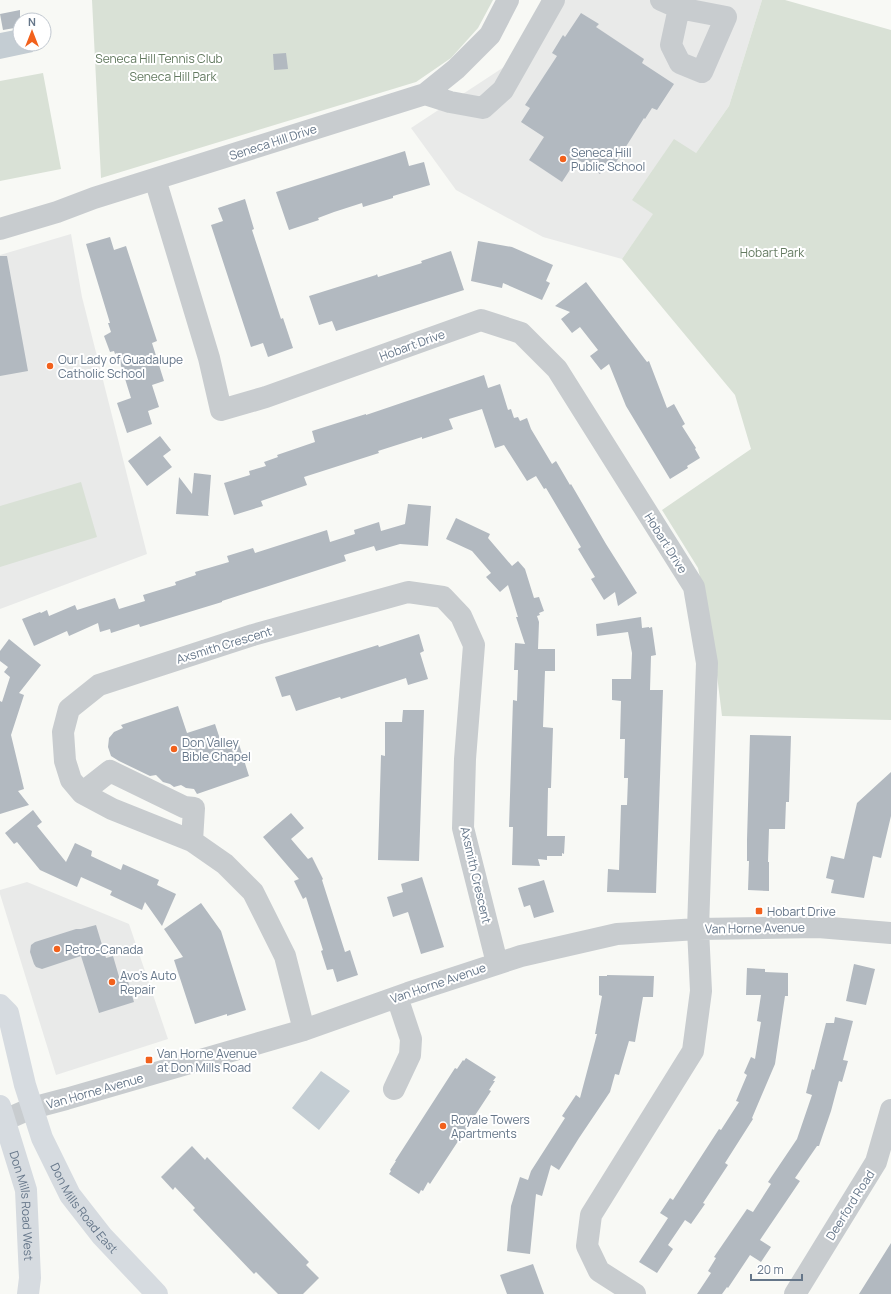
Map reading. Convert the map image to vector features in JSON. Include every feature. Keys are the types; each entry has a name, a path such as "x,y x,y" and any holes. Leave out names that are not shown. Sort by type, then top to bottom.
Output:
{"main road":[{"name":"Don Mills Road East","path":"0,1005 8,1013 25,1085 42,1138 70,1195 102,1236 157,1294"},
{"name":"Don Mills Road West","path":"2,1116 26,1190 30,1278 28,1294"}],"street":[{"name":"Seneca Hill Drive","path":"0,229 425,94 456,68 490,35 508,0"},
{"path":"425,94 450,102 482,108 503,90 554,0"},
{"name":"Hobart Drive","path":"155,179 209,358 221,410 266,397 481,320 521,333 557,369 694,587 707,663 698,929 701,991 693,1051 591,1214 587,1246 599,1271 635,1294"},
{"name":"Axsmith Crescent","path":"304,1030 285,956 252,892 225,864 192,841 112,809 82,793 72,780 65,760 63,732 69,709 99,685 253,635 408,592 444,597 461,616 474,645 465,759 463,828 496,963"},
{"path":"82,793 110,771 184,806 194,808 192,841"},
{"name":"Van Horne Avenue","path":"2,1116 304,1030 496,963 617,934 698,929 818,926 891,933"},
{"path":"394,1089 410,1055 411,1039 397,997"},
{"name":"Deerford Road","path":"794,1294 876,1162 891,1110"}],"shaded area":[{"name":"Seneca Hill Public School","path":"541,0 762,0 729,106 622,259 543,237 456,190 411,128 507,65 539,13"},
{"path":"12,31 12,52 33,52 0,59 0,33"},
{"name":"Our Lady of Guadalupe Catholic School","path":"71,234 82,297 147,554 0,609 0,255"},
{"path":"27,882 129,924 168,1039 56,1075 0,894 0,890"},
{"path":"321,1071 350,1091 319,1130 292,1108"}],"green space":[{"name":"Seneca Hill Park","path":"92,0 493,0 478,28 451,58 416,82 101,178"},
{"name":"Hobart Park","path":"762,0 785,0 891,30 891,720 722,716 711,627 698,568 662,510 751,449 735,395 622,259 653,214 632,200 674,139 696,153 729,106"},
{"path":"43,73 61,169 0,181 0,81"},
{"path":"81,482 97,537 0,567 0,506"}],"building":[{"path":"20,10 20,12 12,12 12,28 3,30 0,14"},
{"path":"581,13 599,24 596,27 644,59 642,63 674,84 657,110 652,108 645,119 644,118 615,164 609,160 600,174 577,159 562,182 529,160 544,137 521,122 530,108 525,105 557,56 552,53 563,35 565,37"},
{"path":"286,53 288,69 274,70 273,54"},
{"path":"405,151 409,166 424,162 430,185 363,207 362,203 334,212 318,218 319,220 289,230 276,192"},
{"path":"245,199 254,229 252,230 281,319 283,318 293,348 268,357 263,343 251,347 211,225 223,221 218,208"},
{"path":"110,237 114,250 126,246 157,341 152,343 164,381 152,385 159,407 148,411 152,424 127,433 117,403 131,398 117,353 115,354 114,351 110,352 104,336 111,332 108,323 110,323 86,244"},
{"path":"478,241 512,247 553,265 546,281 550,283 542,300 503,283 502,288 471,281"},
{"path":"451,251 464,290 336,331 332,321 319,325 309,296 377,274 378,277 422,263 421,261"},
{"path":"0,256 7,256 28,371 0,376"},
{"path":"586,282 647,362 649,361 667,408 674,404 685,424 682,426 696,448 695,449 700,458 687,466 688,468 670,479 626,406 609,364 601,370 590,356 598,350 580,327 572,333 561,319 570,312 555,306"},
{"path":"484,375 488,388 500,384 508,410 511,409 514,418 518,417 520,421 527,418 531,429 552,464 556,461 637,593 618,606 615,592 604,600 591,579 595,577 578,549 581,547 546,488 544,489 536,476 527,481 504,445 495,448 482,409 449,419 453,429 378,451 379,453 304,477 307,485 261,501 263,506 234,515 224,483 250,475 249,471 266,466 264,462 278,457 277,455 315,442 312,431 366,415"},
{"path":"160,436 171,450 163,456 172,467 147,486 128,461"},
{"path":"194,473 211,475 209,516 176,514 179,477 192,494"},
{"path":"408,504 431,506 428,546 400,544 376,551 374,546 344,555 346,561 222,602 140,627 139,624 111,633 110,629 100,632 98,623 69,636 67,631 34,646 22,619 47,610 49,616 75,605 77,610 115,598 119,609 145,601 143,595 176,585 175,582 196,575 195,572 229,562 227,556 253,548 255,553 327,530 330,542 355,534 354,530 379,522 381,531 405,524"},
{"path":"456,518 490,534 488,538 512,566 518,561 525,569 534,598 539,597 544,611 539,613 540,615 537,616 539,622 538,649 555,649 555,671 545,671 543,727 553,728 551,788 548,788 547,836 565,836 564,854 562,853 562,856 547,856 547,860 538,859 540,866 512,865 513,827 509,827 513,700 517,701 518,670 514,670 515,643 525,644 508,585 500,592 486,577 491,573 472,551 446,539"},
{"path":"641,617 642,628 652,627 656,655 651,656 650,690 663,690 656,893 607,892 608,869 619,870 621,805 627,805 628,778 624,778 625,739 620,739 621,701 612,700 612,679 631,679 632,653 628,632 597,636 596,624"},
{"path":"419,634 424,651 420,653 428,679 408,685 406,678 341,699 340,697 296,711 290,695 282,697 275,677"},
{"path":"9,639 41,665 19,693 24,695 11,735 24,789 18,791 29,805 0,814 0,701 2,702 10,677 4,672 8,667 0,661 0,651"},
{"name":"Don Valley Bible Chapel","path":"178,706 187,733 215,724 222,745 238,741 249,776 197,794 194,789 186,788 181,785 174,787 163,782 156,775 150,776 111,756 108,747 109,738 114,732 123,728 121,725"},
{"path":"403,710 424,710 419,861 378,860 381,755 385,756 385,722 402,722"},
{"path":"750,735 791,736 789,802 786,802 785,829 769,829 769,891 748,890 749,861 747,861 747,840"},
{"path":"891,772 891,816 881,858 873,856 864,898 831,893 834,880 826,878 831,856 844,859 857,803"},
{"path":"33,810 42,822 37,826 66,862 75,843 92,851 91,856 121,870 123,864 159,880 157,885 176,894 162,926 145,902 142,910 110,895 112,891 81,877 77,887 40,870 17,842 14,844 5,833"},
{"path":"291,813 304,828 291,839 308,859 312,857 323,879 322,880 345,952 350,950 358,975 337,982 333,969 327,970 321,951 323,950 306,897 303,899 294,881 299,879 263,837"},
{"path":"422,877 444,947 421,954 408,912 393,917 387,897 403,892 401,884"},
{"path":"544,880 554,912 534,918 530,905 524,907 518,888"},
{"path":"201,903 221,931 246,1010 195,1024 174,960 183,957 164,929"},
{"path":"96,925 106,958 113,956 120,980 127,978 134,1002 99,1013 81,956 42,969 36,967 30,952 31,945 35,942 76,929"},
{"path":"854,964 875,969 866,1005 846,1001"},
{"path":"747,968 765,969 765,972 788,973 788,996 785,996 775,1064 752,1118 753,1119 725,1163 728,1165 703,1203 705,1204 691,1224 685,1220 668,1245 673,1249 657,1273 639,1262 668,1218 660,1213 670,1198 673,1200 719,1129 721,1130 739,1102 736,1101 747,1075 744,1073 751,1057 755,1059 761,1022 757,1021 761,995 746,995"},
{"path":"599,976 654,976 653,997 643,997 635,1042 629,1041 619,1075 615,1074 610,1092 559,1170 551,1165 542,1196 536,1194 530,1254 507,1251 511,1206 520,1177 528,1180 531,1171 565,1118 562,1116 576,1095 580,1098 597,1034 595,1034 602,996 599,995"},
{"path":"835,1017 853,1021 843,1060 848,1061 842,1082 839,1081 819,1146 817,1146 795,1178 800,1181 760,1240 771,1247 761,1262 750,1255 728,1288 727,1287 722,1294 697,1294 711,1273 708,1271 716,1258 714,1257 747,1209 753,1212 771,1184 768,1182 797,1139 812,1095 806,1093 812,1069 814,1070 826,1023 834,1023"},
{"name":"Royale Towers Apartments","path":"466,1058 496,1077 493,1081 495,1081 489,1090 491,1091 430,1184 428,1182 423,1191 421,1190 419,1194 389,1174 391,1171 390,1170 455,1068 457,1069"},
{"path":"192,1146 205,1160 207,1157 309,1262 306,1265 319,1278 303,1294 278,1294 256,1272 254,1274 193,1210 195,1208 175,1187 173,1190 161,1177"},
{"path":"891,1243 891,1294 859,1294"},
{"path":"533,1264 544,1294 507,1294 500,1275"}],"place":[{"name":"Seneca Hill Public School","path":"563,159"},
{"name":"Our Lady of Guadalupe Catholic School","path":"50,366"},
{"name":"Don Valley Bible Chapel","path":"174,749"},
{"name":"Hobart Drive","path":"759,911"},
{"name":"Petro-Canada","path":"57,949"},
{"name":"Avo's Auto Repair","path":"112,982"},
{"name":"Van Horne Avenue at Don Mills Road","path":"149,1060"},
{"name":"Royale Towers Apartments","path":"443,1126"}],"park label":[{"name":"Seneca Hill Tennis Club","path":"159,58"}]}
